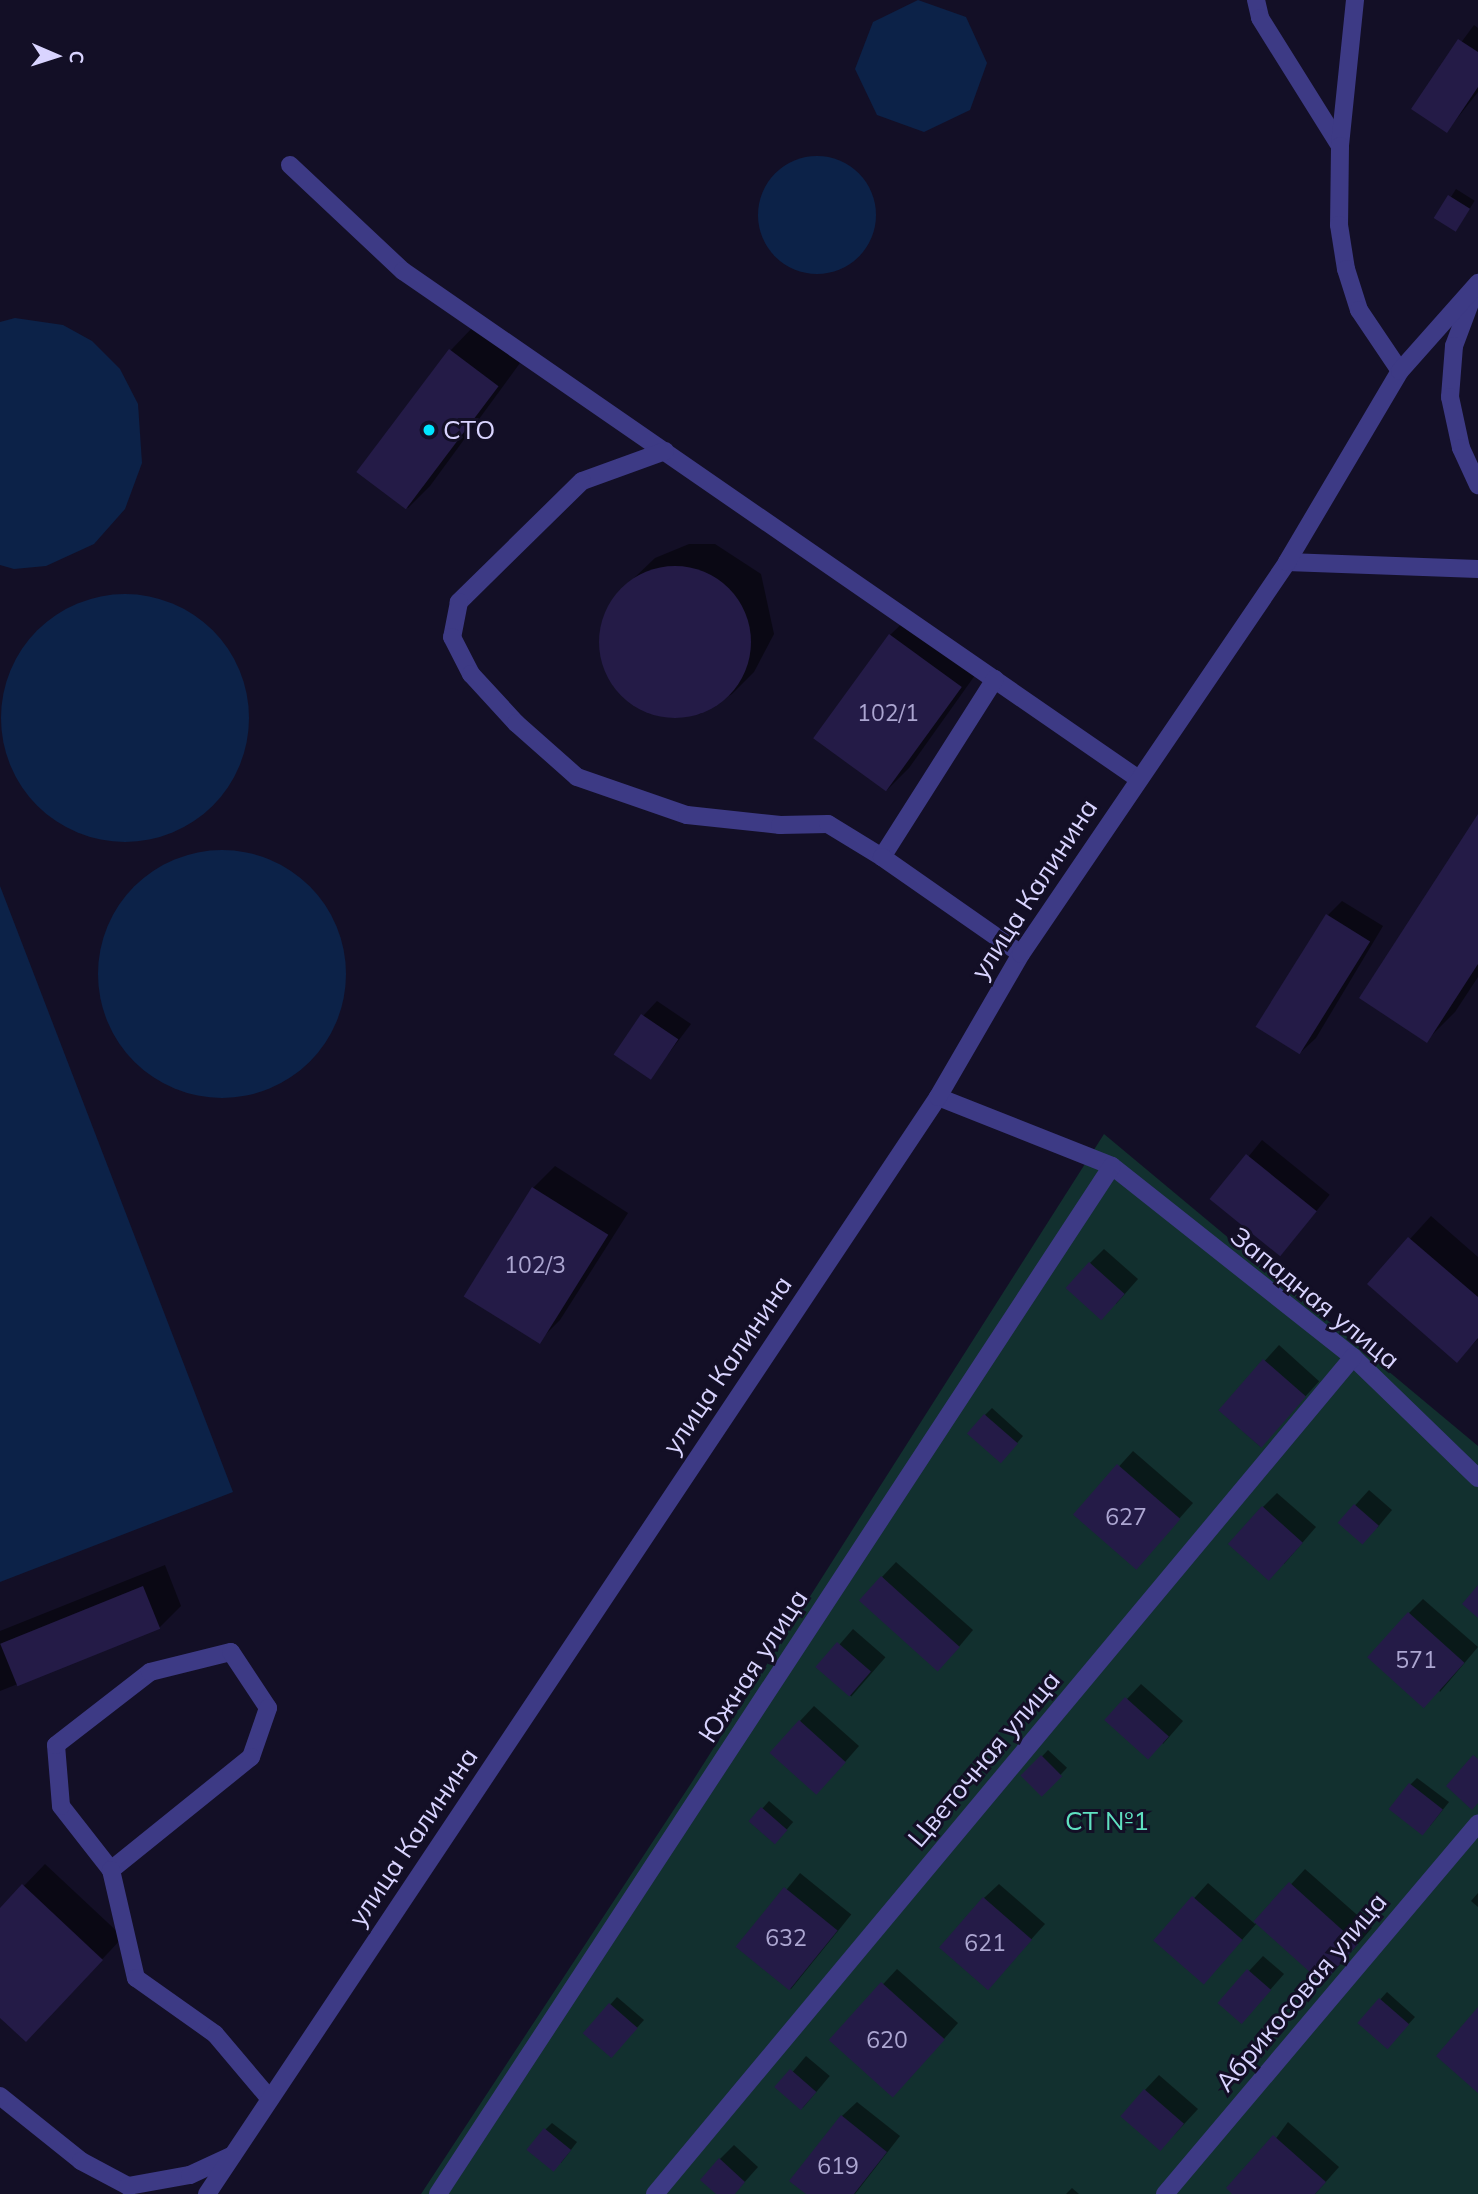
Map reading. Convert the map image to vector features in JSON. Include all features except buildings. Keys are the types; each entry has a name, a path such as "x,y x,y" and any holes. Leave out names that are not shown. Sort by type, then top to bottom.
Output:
{"street":[{"path":"1256,0 1260,18 1340,146"},
{"path":"1355,0 1340,146 1339,225 1346,269 1359,310 1399,371"},
{"path":"290,165 403,271 1137,778"},
{"path":"1478,285 1459,329 1450,388 1461,448 1478,485"},
{"name":"улица Калинина","path":"206,2194 937,1097 1021,954 1137,778 1287,562 1399,371 1478,285"},
{"path":"665,451 582,481 459,602 452,637 471,674 516,723 577,777 688,815 780,825 828,824 882,857 1021,954"},
{"path":"1287,562 1478,569"},
{"path":"882,857 995,679"},
{"name":"Западная улица","path":"937,1097 1112,1166 1353,1357 1478,1478"},
{"name":"Южная улица","path":"438,2194 1112,1166"},
{"name":"Цветочная улица","path":"655,2194 1353,1357"},
{"path":"111,1870 251,1757 268,1708 231,1652 150,1672 56,1745 61,1806 111,1870 136,1978 215,2034 270,2099"},
{"name":"Абрикосовая улица","path":"1165,2194 1478,1824"},
{"path":"0,2096 81,2161 128,2186 190,2175 233,2155"}],"green space":[{"name":"СТ №1","path":"1104,1134 1478,1446 1478,2194 421,2194 692,1782"}],"water":[{"path":"918,0 966,17 987,63 970,110 924,132 877,115 855,69 873,22"},
{"path":"817,156 850,166 866,182 876,215 866,248 850,264 817,274 784,264 768,248 758,215 768,182 784,166"},
{"path":"15,318 63,325 92,341 120,369 138,404 142,463 125,509 94,544 46,566 14,569 0,565 0,322"},
{"path":"125,594 172,604 194,615 213,630 228,649 239,671 249,718 239,765 228,787 213,806 194,821 172,832 125,842 78,832 56,821 37,806 22,787 11,765 1,718 11,671 22,649 37,630 56,615 78,604"},
{"path":"222,850 269,860 291,871 310,886 325,905 336,927 346,974 336,1021 325,1043 310,1062 291,1077 269,1088 222,1098 175,1088 153,1077 134,1062 119,1043 108,1021 98,974 108,927 119,905 134,886 153,871 175,860"},
{"path":"0,886 233,1492 0,1582"}],"place":[{"name":"СТО","path":"429,430"}]}
